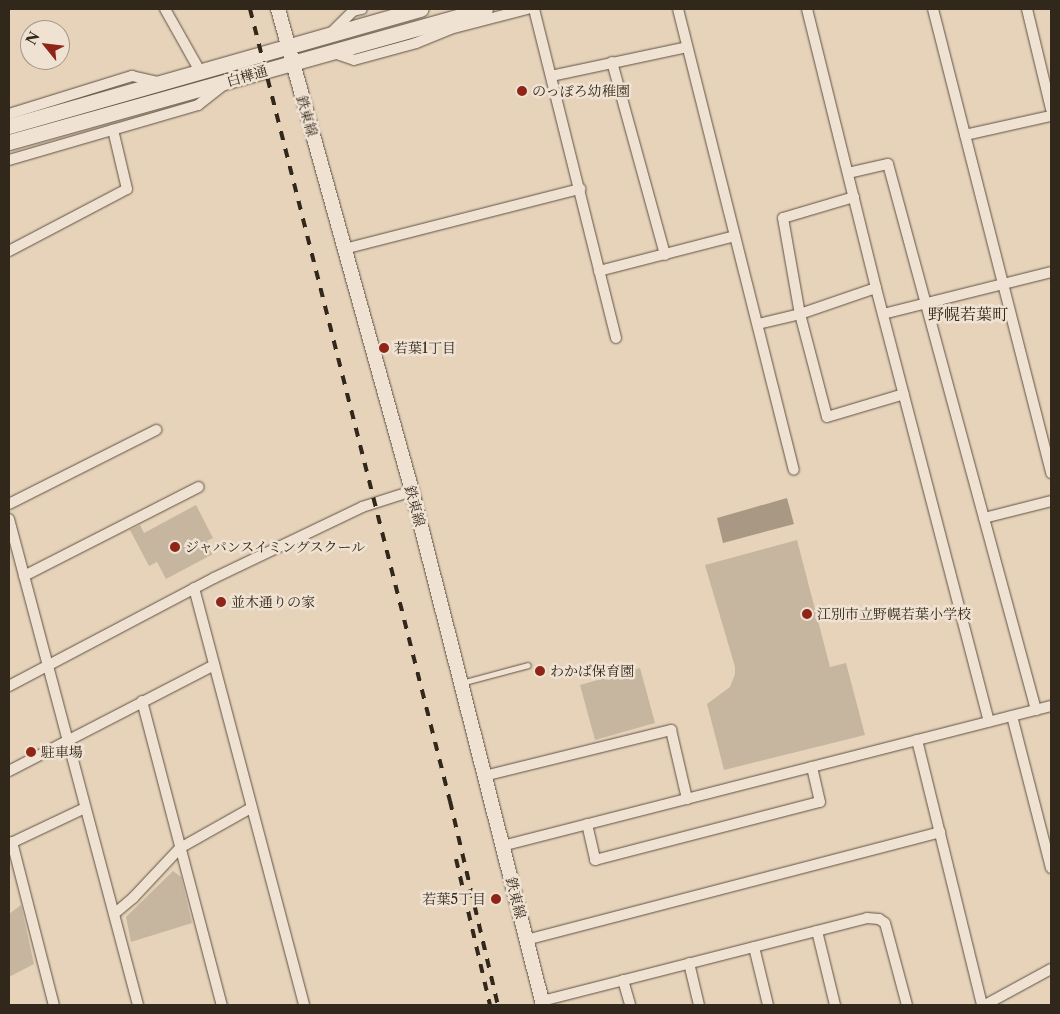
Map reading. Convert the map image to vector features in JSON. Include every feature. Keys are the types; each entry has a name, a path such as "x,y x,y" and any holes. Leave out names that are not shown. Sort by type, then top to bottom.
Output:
{"main road":[{"name":"白樺通","path":"9,126 421,9"},
{"name":"白樺通","path":"9,142 485,9"}],"street":[{"path":"165,9 200,71"},
{"name":"鉄東線","path":"278,9 412,491 542,1003"},
{"path":"330,34 353,11 362,9"},
{"path":"331,52 354,60 416,43 450,29 527,9"},
{"path":"534,9 616,338"},
{"path":"678,9 794,470"},
{"path":"807,9 876,288 990,722"},
{"path":"933,9 1051,473"},
{"path":"1026,9 1048,81 1051,109"},
{"path":"550,76 687,47"},
{"path":"612,62 665,255"},
{"path":"9,114 132,76 160,83"},
{"path":"9,160 198,105 227,82"},
{"path":"965,135 1051,116"},
{"path":"9,251 127,189 114,130"},
{"path":"848,173 888,164 1036,710"},
{"path":"344,249 580,189"},
{"path":"854,197 783,218 800,314 827,417 904,394"},
{"path":"599,271 735,236"},
{"path":"883,314 1051,272"},
{"path":"758,324 800,314 876,288"},
{"path":"9,504 156,430"},
{"path":"24,576 199,487"},
{"path":"9,686 194,588 362,507 412,491"},
{"path":"984,518 1051,501"},
{"path":"9,519 11,539 24,576 138,1005"},
{"path":"194,588 304,1005"},
{"path":"9,771 214,665"},
{"path":"142,701 222,1005"},
{"path":"502,846 1051,706"},
{"path":"1012,716 1051,868"},
{"path":"484,776 671,730 687,799"},
{"path":"917,740 983,1005 1051,969"},
{"path":"587,824 595,860 820,802 812,767"},
{"path":"53,1005 10,843 85,808"},
{"path":"114,914 133,898 180,848 251,808"},
{"path":"526,940 940,832"},
{"path":"542,1003 624,980 867,918 878,919 886,923 907,1005"},
{"path":"817,931 835,1005"},
{"path":"754,947 768,1005"},
{"path":"689,964 699,1005"},
{"path":"624,980 630,1005"}],"lane":[{"path":"461,683 528,665"}],"shaded area":[{"path":"787,498 794,524 723,543 717,518"},
{"name":"ジャパンスイミングスクール","path":"196,505 213,538 207,541 213,554 166,579 157,562 149,566 130,530 140,525 144,533"},
{"path":"797,540 830,667 846,663 865,735 724,770 707,704 730,687 735,674 735,667 705,565"},
{"path":"640,668 655,723 595,740 580,685"},
{"path":"173,871 181,877 192,923 131,942 126,917"},
{"path":"21,905 34,964 9,977 9,914"}],"railway":[{"path":"250,9 450,801 498,1005"},
{"path":"456,859 490,1005"}],"place":[{"name":"のっぽろ幼稚園","path":"522,91"},
{"name":"若葉1丁目","path":"384,348"},
{"name":"ジャパンスイミングスクール","path":"175,547"},
{"name":"並木通りの家","path":"221,602"},
{"name":"江別市立野幌若葉小学校","path":"807,614"},
{"name":"わかば保育園","path":"540,671"},
{"name":"駐車場","path":"31,752"},
{"name":"若葉5丁目","path":"496,899"}],"district":[{"name":"野幌若葉町","path":"968,314"}]}
